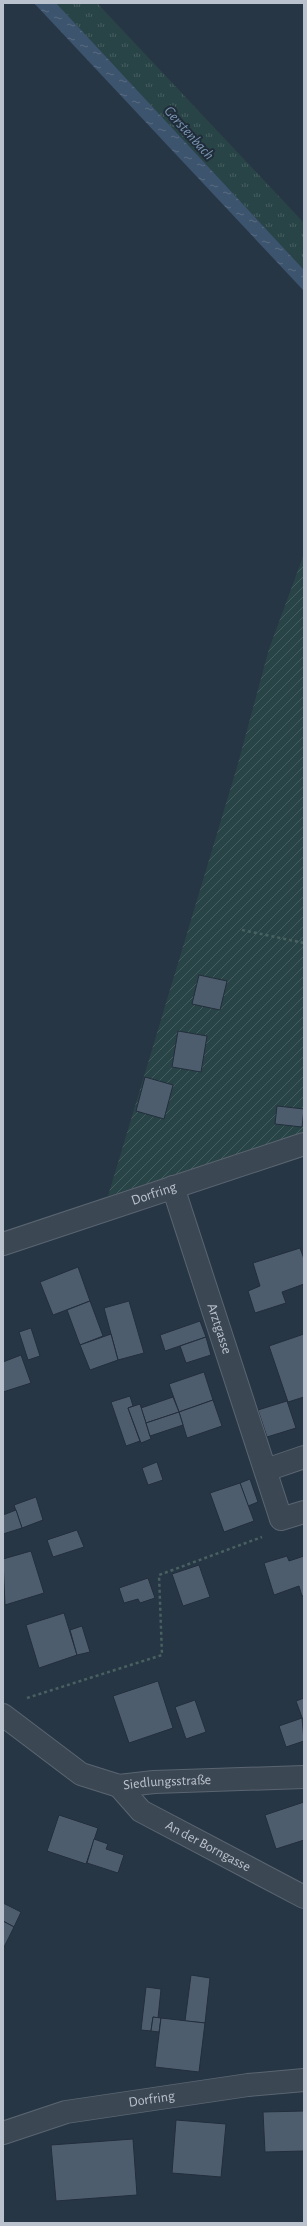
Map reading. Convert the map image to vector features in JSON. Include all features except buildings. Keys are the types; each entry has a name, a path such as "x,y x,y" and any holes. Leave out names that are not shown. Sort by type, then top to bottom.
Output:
{"street":[{"name":"Dorfring","path":"3,1244 304,1144"},
{"name":"Arztgasse","path":"173,1187 281,1519"},
{"path":"266,1470 304,1457"},
{"path":"281,1519 304,1512"},
{"name":"Siedlungsstraße","path":"3,1715 81,1774 119,1786 154,1782 304,1777"},
{"name":"An der Borngasse","path":"119,1786 141,1812 304,1897"},
{"name":"Dorfring","path":"3,2133 66,2112 248,2085 304,2080"}],"path":[{"path":"242,930 304,943"},
{"path":"26,1699 162,1655 159,1575 275,1532 281,1519"}],"green space":[{"path":"56,3 97,3 304,223 304,270"},
{"path":"304,554 304,1133 108,1196 237,767 269,649"}],"water":[{"path":"34,3 56,3 304,270 304,291"}],"water label":[{"name":"Gerstenbach","path":"189,133"}]}
